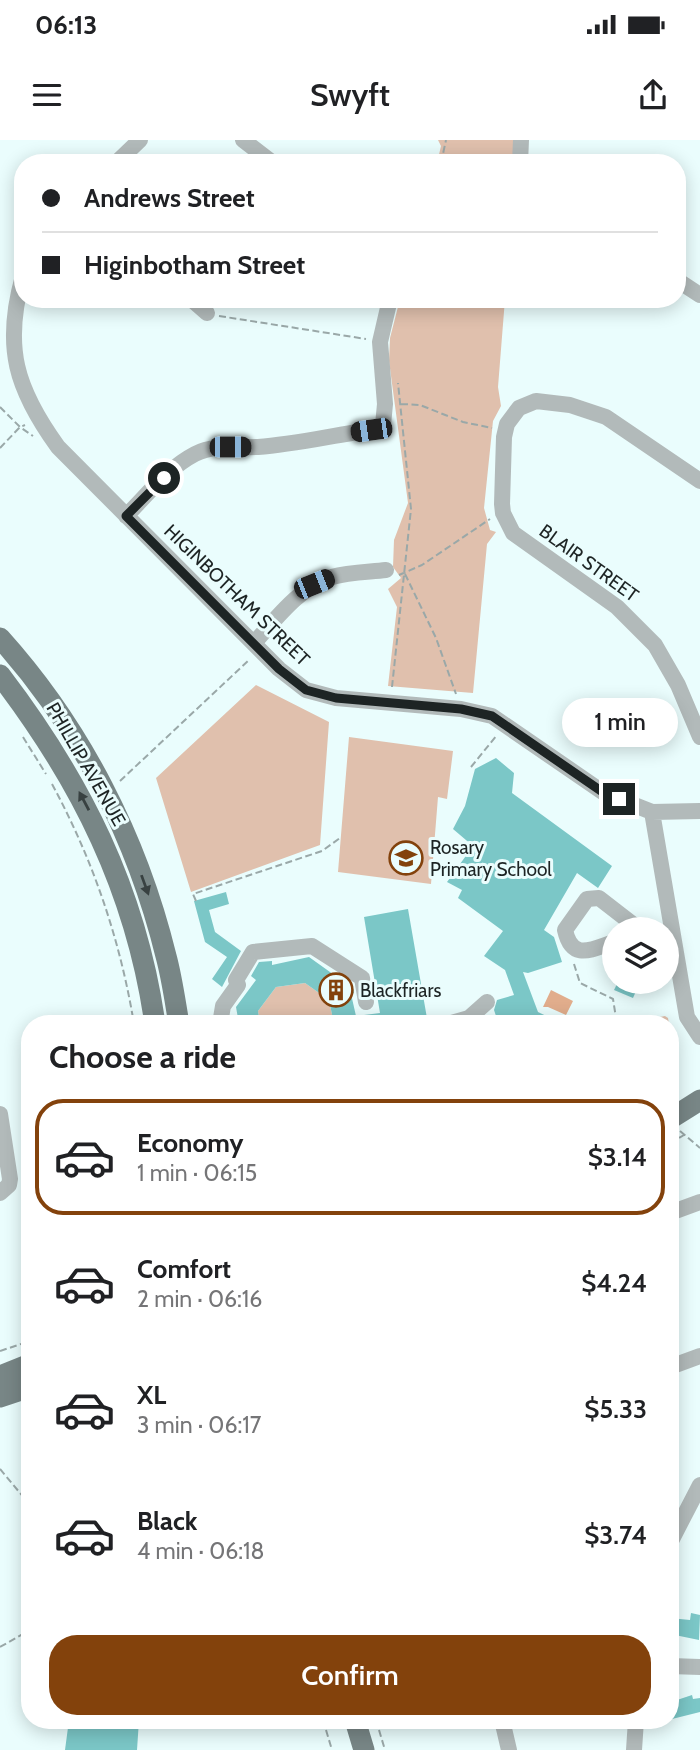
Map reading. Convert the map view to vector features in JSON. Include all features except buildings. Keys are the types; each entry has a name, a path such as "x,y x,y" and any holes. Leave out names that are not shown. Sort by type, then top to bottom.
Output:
{"main road":[{"name":"PHILLIP AVENUE","path":"0,638 35,680 73,733 128,836 160,933 177,1015"},
{"name":"PHILLIP AVENUE","path":"0,675 54,750 86,804 133,922 153,1015"},
{"path":"679,1126 700,1100"},
{"path":"679,1128 700,1115"},
{"path":"0,1376 21,1368"},
{"path":"0,1397 21,1390"},
{"path":"358,1729 364,1750"}],"street":[{"path":"125,154 140,140"},
{"path":"243,140 261,154"},
{"name":"HIGINBOTHAM STREET","path":"14,308 7,332 24,393 58,447 254,648 306,690 336,698 479,712 498,719 604,793 652,812 700,811"},
{"path":"201,308 207,313"},
{"path":"126,516 164,478 197,453 371,430 383,425 386,404 380,342 388,308"},
{"path":"503,513 506,431 512,416 526,403 536,401 570,405 606,417 700,481"},
{"name":"BLAIR STREET","path":"503,513 513,533 617,607 655,645 678,685 700,737"},
{"path":"254,648 299,596 314,584 333,577 386,570"},
{"path":"652,812 664,917"},
{"path":"104,845 128,836"},
{"path":"602,946 584,952 575,949 567,940 565,930 587,900 599,898 624,917"},
{"path":"222,1015 223,1006 238,985 236,980 253,952 312,946 362,978 366,1002"},
{"path":"679,984 687,1017 700,1037"},
{"path":"472,1015 487,1002"},
{"path":"0,1114 10,1179 9,1185 0,1193"},
{"path":"679,1210 700,1202"},
{"path":"679,1364 700,1356"},
{"path":"679,1526 700,1485"},
{"path":"679,1666 700,1667"},
{"path":"504,1729 509,1750"},
{"path":"634,1750 635,1729"}],"path":[{"path":"207,313 380,342"},
{"path":"391,702 411,509 398,380"},
{"path":"401,404 420,405 463,422 506,431"},
{"path":"0,407 20,427 0,448"},
{"path":"405,573 422,565 492,517 503,513"},
{"path":"405,573 436,638 461,709"},
{"path":"106,793 138,767 254,648"},
{"path":"471,767 500,731"},
{"path":"22,736 49,778 82,841 111,921 133,1015"},
{"path":"195,901 193,894 322,851 340,838"},
{"path":"567,940 580,983 613,999 616,1015"},
{"path":"679,1132 700,1148"},
{"path":"0,1351 21,1344"},
{"path":"0,1469 21,1494"},
{"path":"0,1647 21,1635"},
{"path":"326,1729 332,1750"},
{"path":"379,1729 385,1750"}],"shaded area":[{"path":"438,140 514,140 513,154 439,154 441,146"},
{"path":"398,308 504,308 498,387 501,406 493,421 484,508 490,530 496,532 487,544 473,693 388,686 397,607 388,589 401,578 393,567 394,540 408,503 389,361 390,338"},
{"path":"256,685 329,722 320,845 191,892 156,778"},
{"path":"349,737 453,751 447,799 438,797 431,884 338,872"},
{"path":"305,983 329,1000 332,1015 259,1015 258,1011 276,987"},
{"path":"551,990 573,1001 566,1015 543,1007"}],"place":[{"name":"Rosary Primary School","path":"406,858"},
{"name":"Blackfriars","path":"336,990"}],"route":[{"path":"164,478 126,516 279,669 306,690 336,698 461,709 492,716 604,793 619,799"}]}
